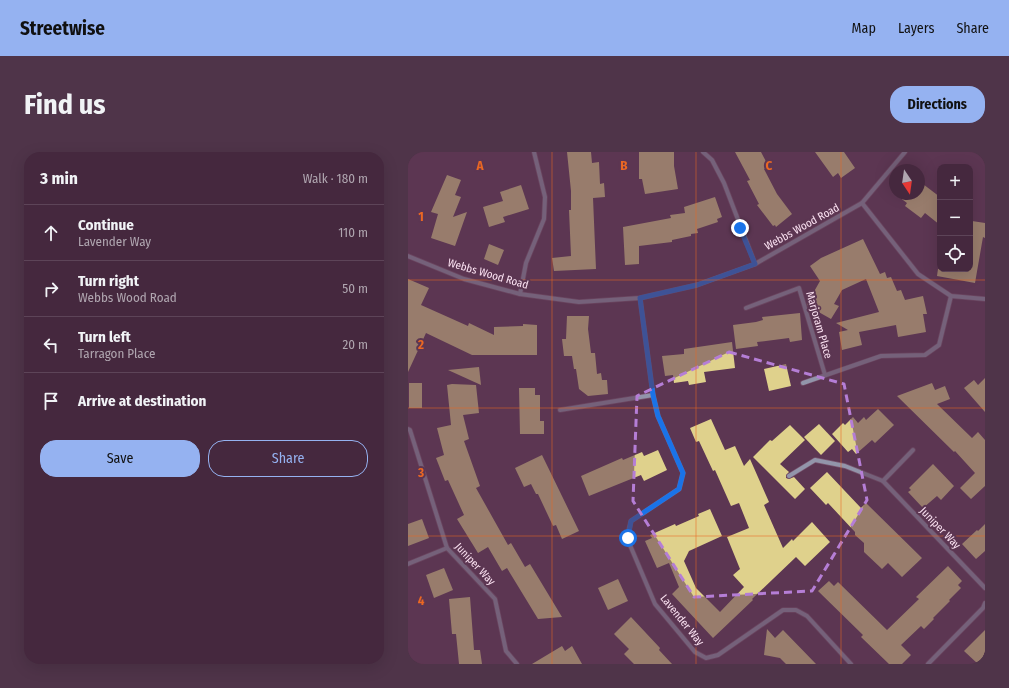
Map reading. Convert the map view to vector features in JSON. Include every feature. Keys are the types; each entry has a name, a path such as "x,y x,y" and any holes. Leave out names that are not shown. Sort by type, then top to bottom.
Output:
{"street":[{"path":"520,294 526,263 544,219 545,197 534,152"},
{"path":"703,152 712,160 724,183 755,264"},
{"name":"Webbs Wood Road","path":"408,256 464,279 520,294 579,302 640,298 697,285 755,264 862,203 905,152"},
{"path":"862,203 918,274 951,296 985,299"},
{"name":"Marjoram Place","path":"746,308 799,288 825,375"},
{"name":"Marjoram Place","path":"803,383 882,356 925,355 939,345 951,296"},
{"name":"Lavender Way","path":"640,298 653,395 658,416 683,473 679,489 631,521 628,538 655,604 695,652 706,658 718,656 783,610 796,610 807,616 851,664"},
{"path":"560,410 653,395"},
{"name":"Juniper Way","path":"408,429 410,430 447,548 495,599 506,651 517,664"},
{"path":"883,481 913,450"},
{"name":"Juniper Way","path":"789,476 815,460 845,466 883,481 985,588"},
{"path":"408,564 447,548"},
{"path":"928,664 982,608 985,603"}],"highlighted area":[{"path":"729,352 844,384 867,500 812,591 694,597 633,501 637,396"}],"building":[{"path":"567,152 591,152 592,163 599,162 600,184 604,183 605,197 593,198 596,269 554,271 552,258 571,256 569,210 571,210 571,191"},
{"path":"639,152 674,152 674,166 678,189 645,194 642,179 639,179"},
{"path":"735,152 761,152 769,167 764,169 777,194 792,214 776,227 775,225 773,226 757,205 759,204 747,181 750,180"},
{"path":"815,152 844,152 855,168 841,178 838,173 833,177"},
{"path":"447,175 461,180 455,195 461,197 453,217 467,212 455,246 431,238 438,214 431,212"},
{"path":"521,185 529,209 503,217 505,222 489,227 483,207 503,201 500,192"},
{"path":"925,186 937,195 937,223 925,213 921,218 905,206 907,203 903,200 925,200"},
{"path":"715,197 722,217 717,219 718,222 697,229 698,233 672,240 672,242 639,246 639,264 625,265 623,227 671,218 670,215 685,213 684,207"},
{"path":"973,221 985,223 985,238 983,237 975,283 937,276 938,272 973,272"},
{"path":"863,239 880,274 885,272 887,278 891,277 897,291 901,290 905,300 923,296 927,314 923,314 926,332 898,337 896,325 859,332 862,345 842,350 839,332 848,330 836,323 879,312 866,279 842,290 834,304 839,306 831,319 808,306 807,304 820,281 810,266 821,258"},
{"path":"489,244 504,250 498,265 484,259"},
{"path":"408,279 429,288 421,305 468,326 469,323 494,335 494,327 523,326 523,324 537,325 537,355 472,355 426,333 408,372"},
{"path":"800,313 802,340 790,342 789,338 757,342 758,346 736,349 733,325 756,322 763,320 762,317"},
{"path":"567,316 589,316 588,329 591,353 595,353 597,374 601,373 602,380 607,380 608,394 588,396 579,389 576,369 574,369 572,356 564,356 562,339 566,339"},
{"path":"732,342 735,368 704,372 706,382 689,385 688,381 674,383 673,375 665,376 662,356 684,354 684,349"},
{"path":"786,364 791,386 769,391 764,369"},
{"path":"479,367 481,385 448,370"},
{"path":"985,378 985,412 964,388 974,380 978,385"},
{"path":"409,383 422,383 422,408 409,408"},
{"path":"932,383 935,390 945,386 950,399 937,404 972,438 978,432 985,440 985,486 971,499 960,488 975,473 955,451 954,452 897,396"},
{"path":"447,385 476,385 479,413 463,415 469,439 464,441 480,486 476,488 508,545 511,543 525,567 530,564 562,617 538,619 507,568 502,571 488,547 478,553 457,519 464,515 448,480 445,481 436,458 444,455 437,428 451,425"},
{"path":"519,388 535,388 535,395 540,395 540,421 544,421 544,434 520,434"},
{"path":"878,409 894,425 875,443 872,440 856,454 852,449 848,452 832,434 843,423 845,425 853,417 858,423 864,417 866,420"},
{"path":"711,419 725,450 735,446 744,466 750,459 769,502 764,505 783,548 792,539 793,541 812,522 830,542 805,566 796,557 713,638 672,594 679,587 669,563 657,568 645,541 652,538 650,535 675,524 676,526 699,516 698,514 710,509 722,536 689,551 684,561 696,588 720,612 744,587 733,575 740,569 727,537 749,528 739,503 731,506 715,470 713,471 699,441 696,442 690,428"},
{"path":"819,424 835,441 821,455 804,437"},
{"path":"790,425 805,440 780,464 789,472 786,475 786,478 789,479 794,477 805,489 795,499 753,457 770,440 772,441"},
{"path":"658,450 667,470 644,481 641,475 589,496 581,476 622,458 623,460 642,452 644,456"},
{"path":"542,455 579,531 562,539 556,525 553,526 538,494 536,494 531,484 524,487 515,468"},
{"path":"933,464 954,486 941,500 937,496 923,508 908,492 911,490 909,488"},
{"path":"827,472 861,508 866,503 922,558 902,577 888,563 882,569 864,552 864,543 855,535 855,532 828,503 826,505 810,488"},
{"path":"422,519 429,538 408,546 408,524"},
{"path":"985,524 985,551 976,559 962,544"},
{"path":"948,566 962,581 958,585 961,588 924,629 921,626 901,645 911,655 902,664 889,664 861,637 863,635 818,591 829,581 834,586 838,582 887,630 919,599 916,597"},
{"path":"444,568 453,590 434,598 426,575"},
{"path":"618,579 628,601 608,610 598,588"},
{"path":"470,597 474,650 480,650 482,664 459,664 456,634 452,634 449,599"},
{"path":"631,617 660,648 659,650 672,664 634,664 624,654 629,649 614,634"},
{"path":"767,629 775,638 783,630 816,664 786,664 780,658 764,655"},
{"path":"985,630 985,664 978,664 964,651"},
{"path":"562,646 565,651 572,646 582,664 532,664"}],"route":[{"path":"628,538 631,521 679,489 683,473 658,416 653,395 640,298 697,285 755,264 740,228"}]}
